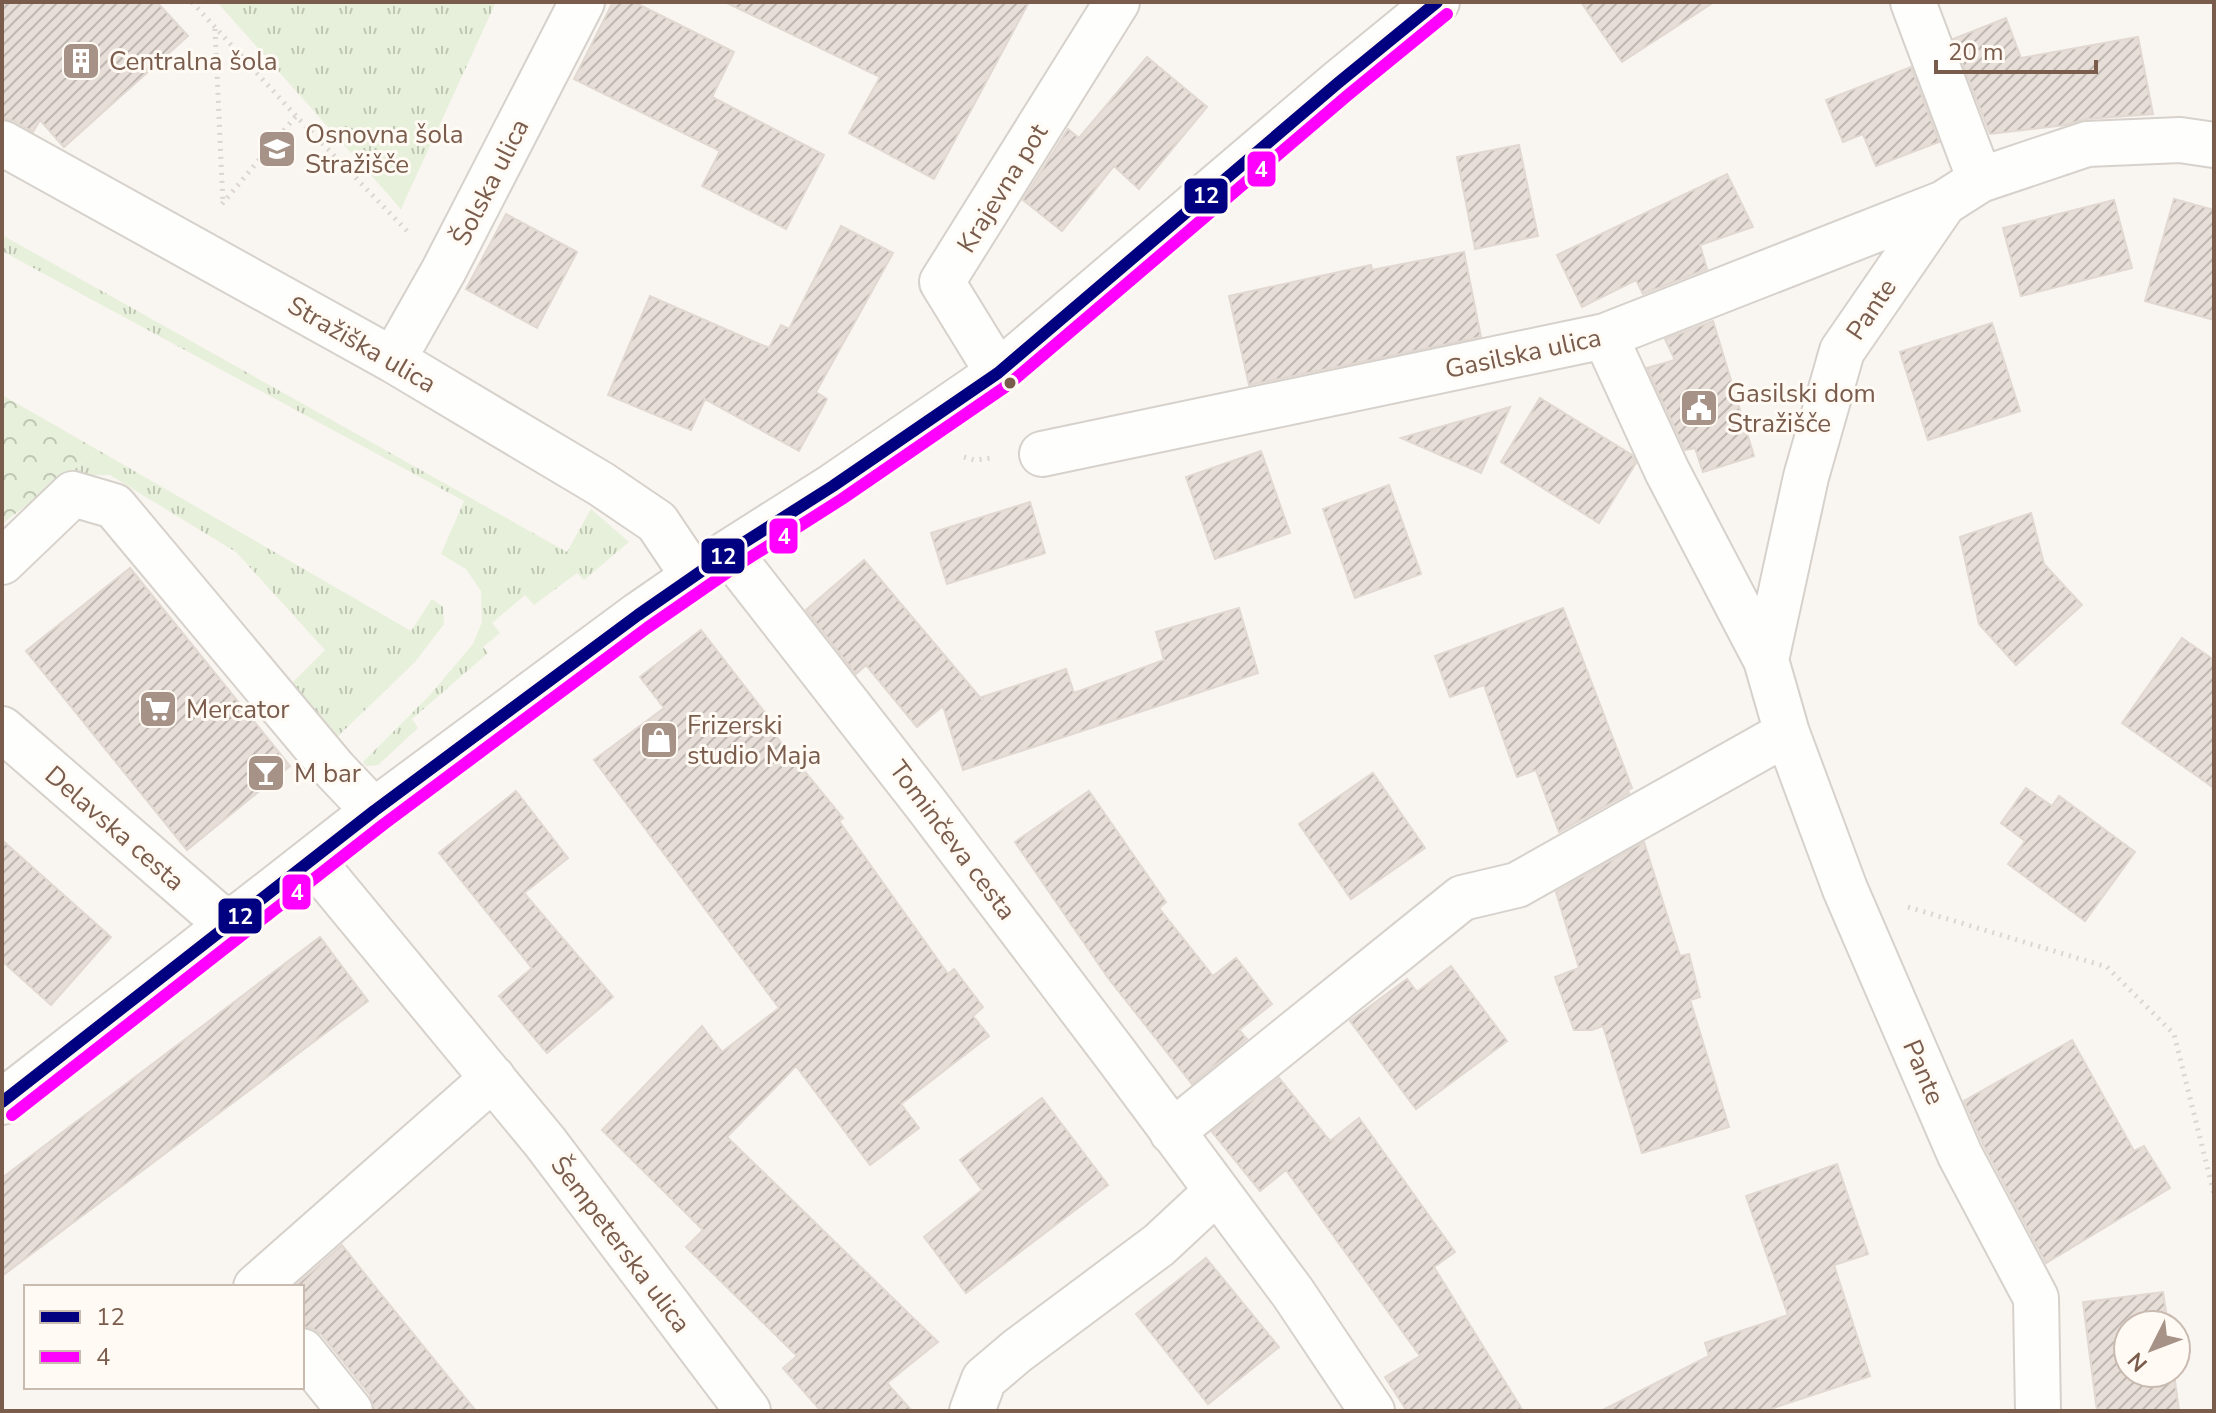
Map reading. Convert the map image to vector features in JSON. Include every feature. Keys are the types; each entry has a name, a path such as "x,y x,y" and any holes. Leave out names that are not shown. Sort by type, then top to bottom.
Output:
{"street":[{"name":"Šolska ulica","path":"393,360 444,270 582,2"},
{"name":"Krajevna pot","path":"998,373 942,282 1117,2"},
{"path":"2,1102 374,811 626,623 998,373 1437,2"},
{"path":"1913,2 1980,180"},
{"name":"Gasilska ulica","path":"1042,454 1605,336 1944,203 1980,180 2087,144 2180,140 2214,145"},
{"name":"Stražiška ulica","path":"2,143 393,360 601,484 712,565"},
{"name":"Pante","path":"1766,660 1806,477 1842,351 1944,203"},
{"name":"Pante","path":"1605,336 1667,471 1766,660 1787,733 1845,889 1960,1155 2036,1298 2038,1411"},
{"path":"2,562 73,494 114,506 325,758 374,811"},
{"name":"Tominčeva cesta","path":"712,565 925,803 1293,1293 1372,1411"},
{"name":"Delavska cesta","path":"2,729 229,926"},
{"path":"1172,1132 1462,898 1517,885 1787,733"},
{"name":"Šempeterska ulica","path":"312,860 545,1142 748,1411"},
{"path":"258,1285 493,1078"},
{"path":"972,1411 984,1379 1159,1245 1217,1191"},
{"path":"304,1354 350,1411"}],"path":[{"path":"192,2 444,270"},
{"path":"215,28 223,204"},
{"path":"196,250 223,204 296,116"},
{"path":"1845,889 2107,967 2174,1034 2214,1194"}],"green space":[{"path":"217,2 496,2 401,209"},
{"path":"2,235 567,552 591,509 629,542 584,580 577,573 534,605 525,595 492,623 500,633 483,647 488,653 412,719 418,728 378,765 366,766 363,762 430,695 473,644 482,622 481,591 466,569 441,554 464,501 2,251"},
{"path":"2,395 98,450 2,524"},
{"path":"98,450 411,631 432,599 443,607 444,624 415,662 335,739 287,688 325,650 236,552 110,475 66,475"}],"building":[{"name":"Centralna šola","path":"2,2 157,2 188,36 64,147 40,120 33,132 2,118"},
{"path":"613,2 634,2 734,52 712,97 824,155 786,229 702,186 720,151 574,79"},
{"path":"725,2 1029,2 934,179 849,133 880,77"},
{"path":"1581,2 1714,2 1622,62"},
{"path":"2006,18 2021,58 2138,37 2153,114 2086,119 2066,125 1990,134 1953,39"},
{"path":"1147,57 1207,107 1139,189 1114,166 1062,231 1023,200 1068,129 1079,138"},
{"path":"1911,67 1939,142 1876,166 1863,134 1843,142 1826,100"},
{"path":"1519,145 1538,236 1475,249 1457,157"},
{"path":"1727,174 1753,227 1700,245 1707,269 1643,294 1636,280 1582,307 1557,255"},
{"path":"2174,199 2214,210 2214,320 2145,301"},
{"path":"2114,200 2132,268 2021,296 2003,228"},
{"path":"506,214 577,252 537,328 466,289"},
{"path":"841,226 893,253 816,392 827,399 799,451 705,399 691,430 608,395 650,296 769,348 781,325 789,329"},
{"path":"1464,252 1481,337 1249,385 1229,296 1371,265 1372,270"},
{"name":"Gasilski dom Stražišče","path":"1713,321 1754,456 1703,472 1695,448 1685,450 1647,368 1675,360 1665,339"},
{"path":"1992,323 2020,411 1928,440 1900,352"},
{"path":"1540,398 1632,455 1636,463 1599,523 1501,462"},
{"path":"1510,407 1481,473 1401,438"},
{"path":"1261,451 1290,533 1215,559 1186,477"},
{"path":"1389,485 1421,574 1355,598 1323,509"},
{"path":"1030,502 1045,553 947,584 931,533"},
{"path":"2031,513 2044,564 2082,605 2016,665 1979,624 1960,537"},
{"path":"864,560 983,701 982,697 1066,669 1074,693 1164,660 1156,632 1239,608 1258,673 963,770 943,706 917,727 866,665 856,674 806,610"},
{"name":"Mercator","path":"130,568 290,766 187,850 26,651"},
{"path":"1563,608 1632,788 1628,790 1629,793 1559,832 1536,770 1517,777 1484,685 1450,697 1435,656"},
{"path":"701,630 766,714 761,718 843,818 839,821 948,974 954,969 983,1007 973,1016 989,1036 901,1104 919,1128 870,1165 796,1066 727,1137 938,1342 887,1383 912,1411 821,1411 783,1368 797,1356 686,1247 703,1230 602,1130 702,1026 722,1052 779,1008 594,760 664,708 640,677"},
{"path":"2182,638 2214,660 2214,788 2122,723"},
{"path":"1373,773 1425,848 1351,899 1299,824"},
{"path":"2026,788 2052,806 2059,796 2135,852 2085,921 2008,864 2025,841 2001,823"},
{"path":"516,791 568,858 524,893 613,997 547,1053 499,996 532,968 439,853"},
{"path":"1089,791 1166,902 1159,908 1213,976 1236,958 1272,1004 1239,1030 1247,1039 1192,1084 1108,978 1015,842"},
{"path":"2,840 111,937 51,1005 2,961"},
{"path":"1644,842 1680,956 1689,954 1700,997 1690,1000 1729,1127 1642,1153 1603,1026 1592,1030 1574,1030 1555,977 1579,968 1556,892"},
{"path":"320,937 368,1001 2,1276 2,1178"},
{"path":"1451,966 1507,1041 1416,1109 1350,1021 1407,979 1417,992"},
{"path":"2072,1040 2134,1151 2144,1146 2170,1188 2046,1263 1983,1144 1964,1101"},
{"path":"1279,1078 1330,1141 1359,1118 1455,1252 1434,1267 1523,1411 1407,1411 1385,1377 1420,1356 1286,1170 1260,1191 1212,1132"},
{"path":"1042,1098 1108,1185 966,1293 924,1237 982,1190 960,1160"},
{"path":"1837,1164 1868,1254 1834,1265 1870,1376 1764,1411 1601,1411 1709,1356 1705,1343 1788,1315 1746,1196"},
{"path":"342,1245 476,1411 374,1411 370,1395 322,1335 312,1328 304,1327 304,1285 296,1285"},
{"path":"1206,1258 1279,1347 1208,1404 1136,1314"},
{"path":"2163,1292 2166,1309 2112,1309 2112,1389 2176,1389 2179,1411 2097,1411 2083,1302"}],"transit line":[{"name":"12","path":"2,1102 374,811 638,615 998,373 1437,2"},
{"name":"4","path":"12,1115 384,824 647,628 1008,385 1447,14"}],"place":[{"name":"Centralna šola","path":"81,61"},
{"name":"Osnovna šola Stražišče","path":"277,149"},
{"name":"Gasilski dom Stražišče","path":"1699,408"},
{"name":"Mercator","path":"158,709"},
{"name":"Frizerski studio Maja","path":"659,740"},
{"name":"M bar","path":"266,773"}]}
